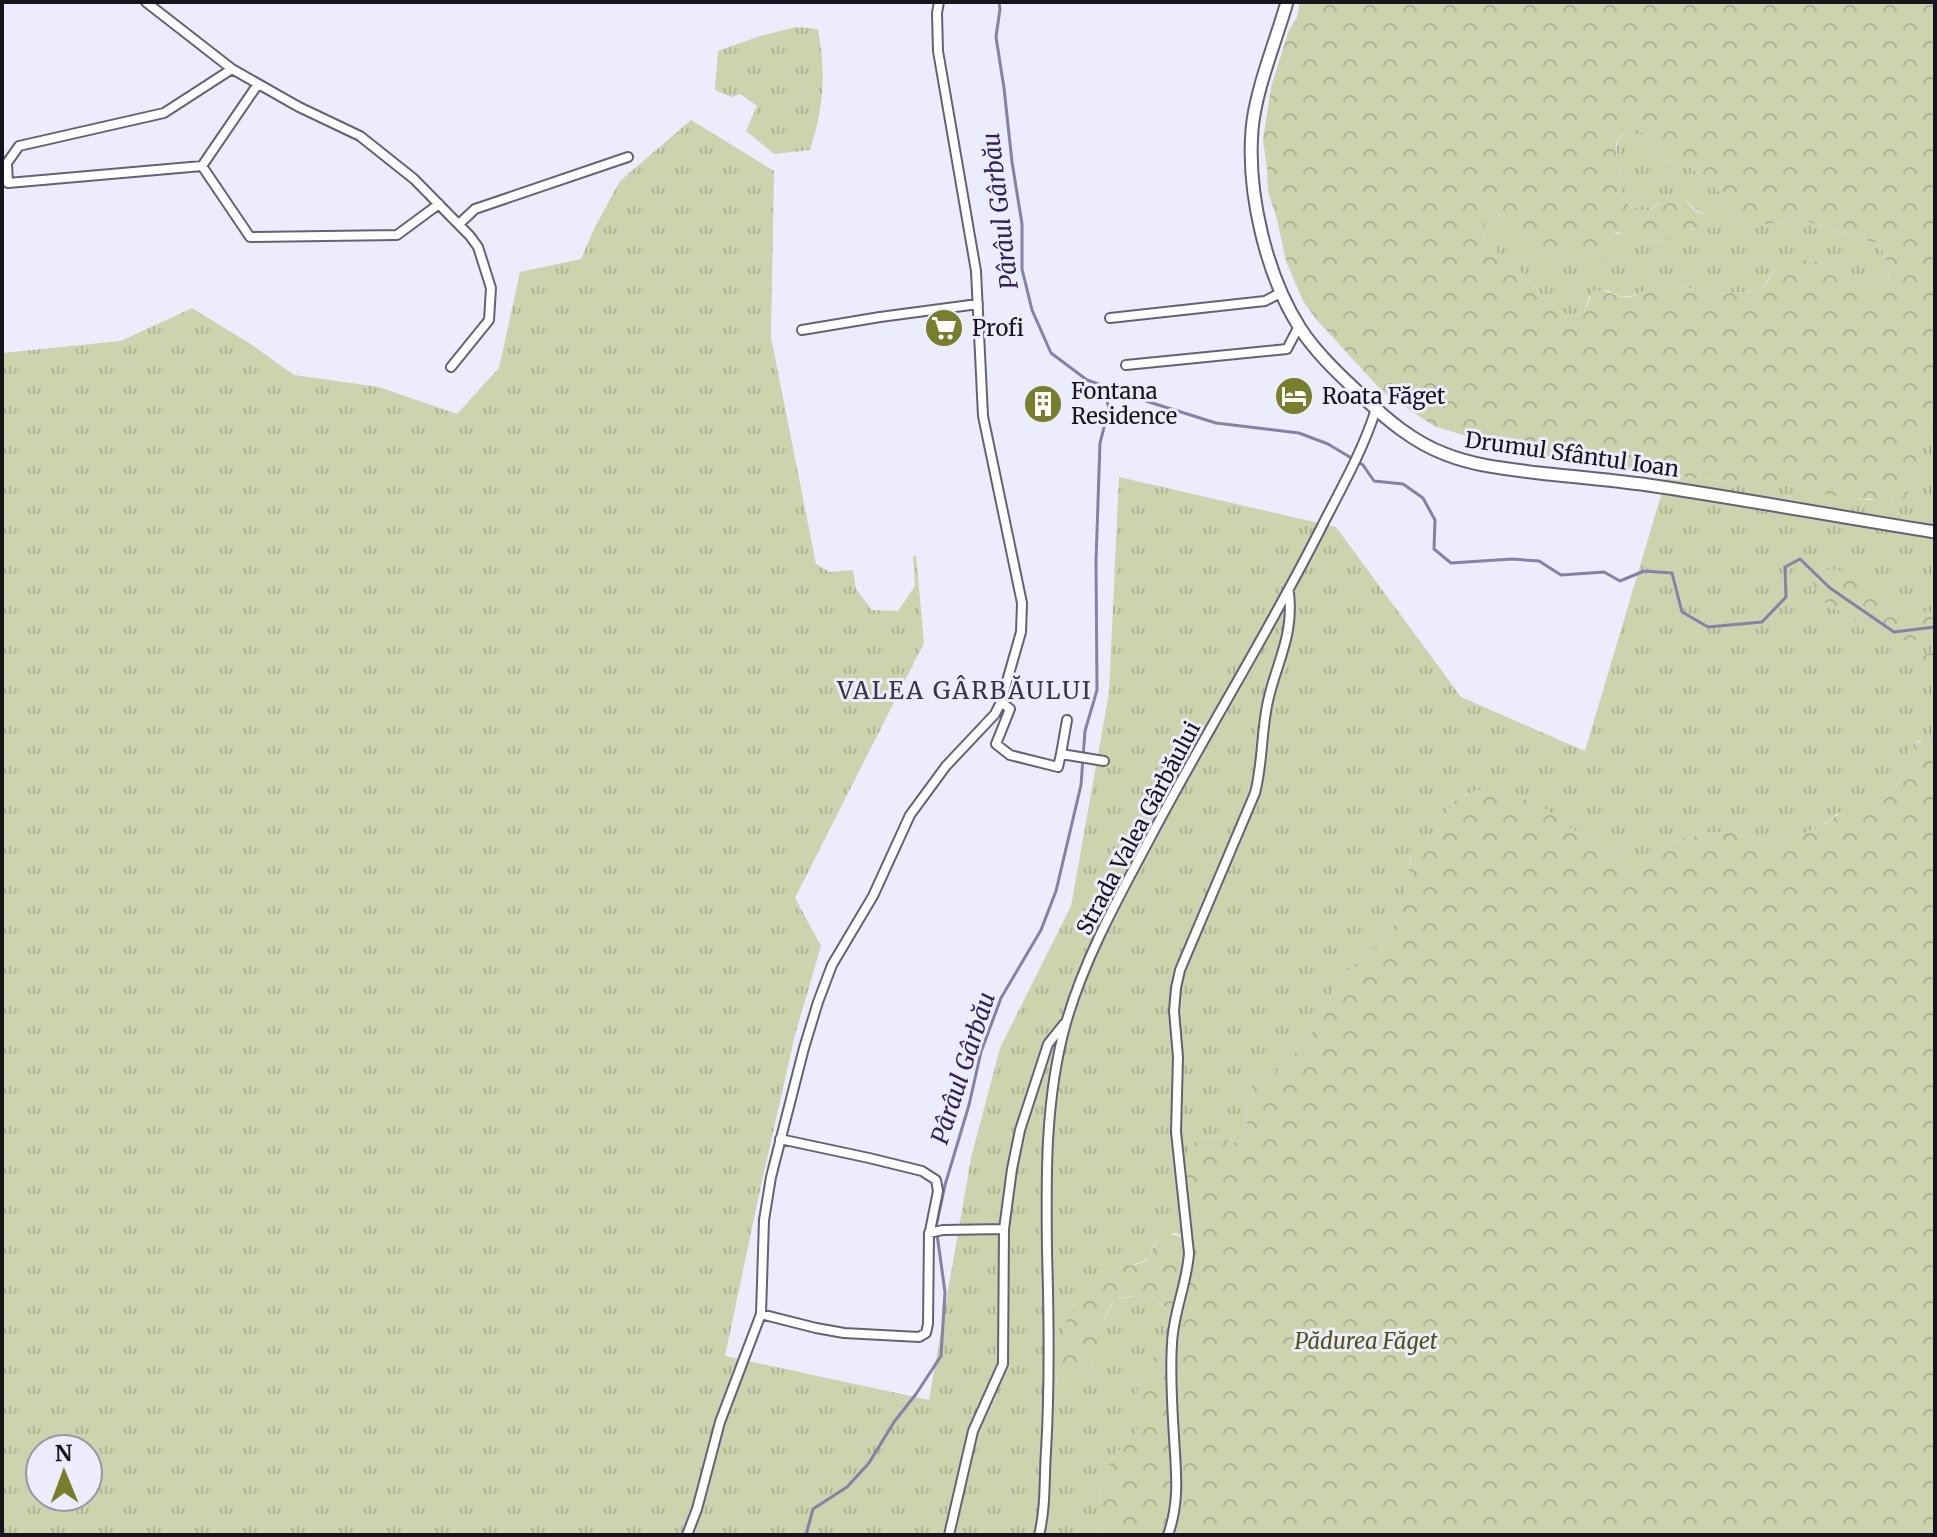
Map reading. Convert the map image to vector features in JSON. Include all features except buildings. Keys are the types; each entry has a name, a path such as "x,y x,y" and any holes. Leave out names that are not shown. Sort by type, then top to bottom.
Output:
{"main road":[{"name":"Drumul Sfântul Ioan","path":"1287,2 1257,103 1252,141 1253,179 1260,224 1269,258 1299,326 1330,364 1376,409 1421,443 1446,455 1481,465 1658,487 1935,532"}],"street":[{"path":"146,2 232,69 299,107 360,136 414,179 459,224 478,247 491,288 489,320 451,367"},
{"path":"687,1535 720,1422 761,1314 764,1220 771,1177 818,1002 832,965 873,896 910,815 946,766 995,714 1007,686 1021,632 1022,603 983,416 972,241 938,51 939,2"},
{"path":"202,166 8,183 7,163 19,146 164,113 232,69"},
{"path":"202,166 258,84"},
{"path":"459,224 475,209 628,157"},
{"path":"202,166 250,237 397,235 439,204"},
{"path":"1110,318 1265,301 1282,292"},
{"path":"802,330 978,304"},
{"path":"1126,365 1287,349 1299,326"},
{"name":"Strada Valea Gârbăului","path":"1039,1535 1044,1508 1049,1409 1046,1185 1049,1112 1054,1072 1066,1022 1109,915 1214,720 1289,592 1352,467 1376,409"},
{"path":"1168,1535 1177,1495 1172,1334 1189,1253 1176,1132 1176,988 1180,970 1255,793 1268,700 1288,638 1291,620 1289,592"},
{"path":"1001,702 1010,709 996,744 1010,755 1058,767 1067,720"},
{"path":"1061,754 1104,761"},
{"path":"949,1535 973,1431 1003,1364 1004,1229 1020,1130 1048,1044 1066,1022"},
{"path":"761,1314 844,1333 919,1337 926,1333 928,1324 931,1231 938,1191 936,1180 922,1171 780,1139"},
{"path":"931,1231 1004,1229"}],"green space":[{"path":"1300,2 1935,2 1935,425 1923,434 1906,498 1885,504 1778,483 1741,483 1667,475 1548,456 1434,426 1383,392 1303,301 1286,261 1268,191 1263,140 1271,87 1289,30 1297,17","holes":["1631,129 1645,134 1666,161 1693,169 1719,191 1740,222 1751,226 1803,220 1876,243 1885,254 1890,276 1887,283 1861,283 1823,264 1809,260 1795,261 1776,269 1760,291 1716,294 1659,281 1631,297 1593,291 1584,312 1577,315 1568,315 1559,310 1489,244 1484,227 1490,219 1504,215 1520,239 1543,255 1576,254 1598,261 1609,257 1611,235 1618,232 1638,241 1653,242 1679,238 1691,229 1721,227 1723,223 1715,214 1696,211 1675,193 1665,197 1651,210 1629,205 1623,195 1616,143 1624,133"]},
{"path":"797,27 818,29 823,76 818,119 810,150 774,154 746,131 757,106 740,94 732,97 715,90 718,51"},
{"path":"691,120 774,171 771,337 816,564 830,572 853,570 856,589 872,610 898,611 915,586 913,556 916,555 924,643 795,898 821,946 795,1035 725,1356 929,1400 971,1158 1000,1048 1071,906 1109,693 1119,477 1336,527 1461,697 1585,751 1667,475 1741,483 1778,483 1813,492 1892,503 1909,491 1923,433 1935,425 1935,738 1918,741 1905,758 1901,780 1875,806 1838,813 1821,827 1786,840 1763,840 1726,832 1683,839 1669,843 1650,866 1637,871 1617,862 1594,842 1548,811 1515,794 1500,790 1470,793 1457,799 1440,830 1420,841 1410,859 1402,910 1392,929 1348,970 1331,995 1321,1022 1293,1056 1277,1072 1252,1084 1246,1097 1247,1134 1236,1143 1215,1137 1200,1138 1183,1175 1198,1219 1197,1234 1189,1239 1175,1233 1155,1243 1144,1261 1129,1266 1107,1267 1073,1305 1056,1376 1057,1383 1076,1387 1095,1359 1105,1317 1116,1300 1149,1297 1166,1309 1172,1323 1170,1337 1141,1377 1138,1431 1111,1461 1103,1481 1098,1503 1097,1535 2,1535 2,353 121,341 192,308 294,375 379,387 457,414 499,368 520,272 581,259 620,181"},
{"path":"1631,129 1645,134 1666,161 1693,169 1719,191 1740,222 1751,226 1803,220 1876,243 1885,254 1890,276 1887,283 1865,284 1815,261 1804,260 1776,269 1760,291 1716,294 1659,281 1634,295 1622,296 1607,290 1589,297 1584,312 1578,315 1559,310 1489,244 1484,227 1490,219 1504,215 1529,247 1541,254 1551,255 1610,249 1611,235 1616,234 1649,242 1662,241 1693,229 1706,228 1716,214 1699,211 1686,199 1664,200 1647,211 1627,203 1622,192 1616,150 1618,140"},
{"path":"1831,569 1846,572 1906,611 1935,612 1935,639 1895,641 1885,634 1861,628 1851,615 1832,608 1819,598 1810,575"},
{"path":"1935,650 1935,685 1920,676 1915,661"},
{"name":"Pădurea Făget","path":"1935,738 1935,1535 1180,1535 1167,1530 1163,1535 1097,1535 1098,1503 1103,1481 1111,1461 1137,1431 1138,1389 1143,1372 1170,1337 1173,1326 1170,1314 1152,1298 1128,1296 1119,1299 1106,1315 1094,1361 1076,1387 1061,1388 1056,1375 1069,1314 1078,1299 1107,1267 1145,1261 1163,1236 1189,1239 1196,1233 1197,1214 1183,1168 1187,1152 1200,1138 1215,1137 1236,1143 1247,1134 1246,1097 1252,1084 1277,1072 1293,1056 1321,1022 1331,995 1348,970 1392,929 1402,910 1412,852 1420,841 1440,830 1447,810 1457,799 1477,790 1500,790 1515,794 1548,811 1594,842 1617,862 1637,871 1650,866 1669,843 1683,839 1726,832 1763,840 1786,840 1821,827 1845,809 1875,806 1901,780 1905,758 1912,746"}],"waterway":[{"path":"999,2 996,37 1022,224 1022,269 1032,310 1051,353 1087,380 1216,423 1299,433 1328,444 1363,465 1374,481 1403,484 1423,498 1435,520 1434,549 1451,563 1512,559 1539,561 1561,575 1604,572 1620,581 1644,571 1672,573 1682,612 1708,627 1762,622 1786,597 1785,567 1800,559 1830,588 1894,632 1935,627"},
{"name":"Pârâul Gârbău","path":"806,1535 813,1509 847,1487 869,1463 941,1356 945,1292 936,1227 945,1185 981,1052 1001,998 1041,930 1056,891 1081,785 1085,731 1097,690 1096,561 1100,443 1109,408 1102,385"}],"place":[{"name":"Profi","path":"944,328"},
{"name":"Roata Făget","path":"1294,396"},
{"name":"Fontana Residence","path":"1043,404"}],"district":[{"name":"VALEA GÂRBĂULUI","path":"965,690"}]}
